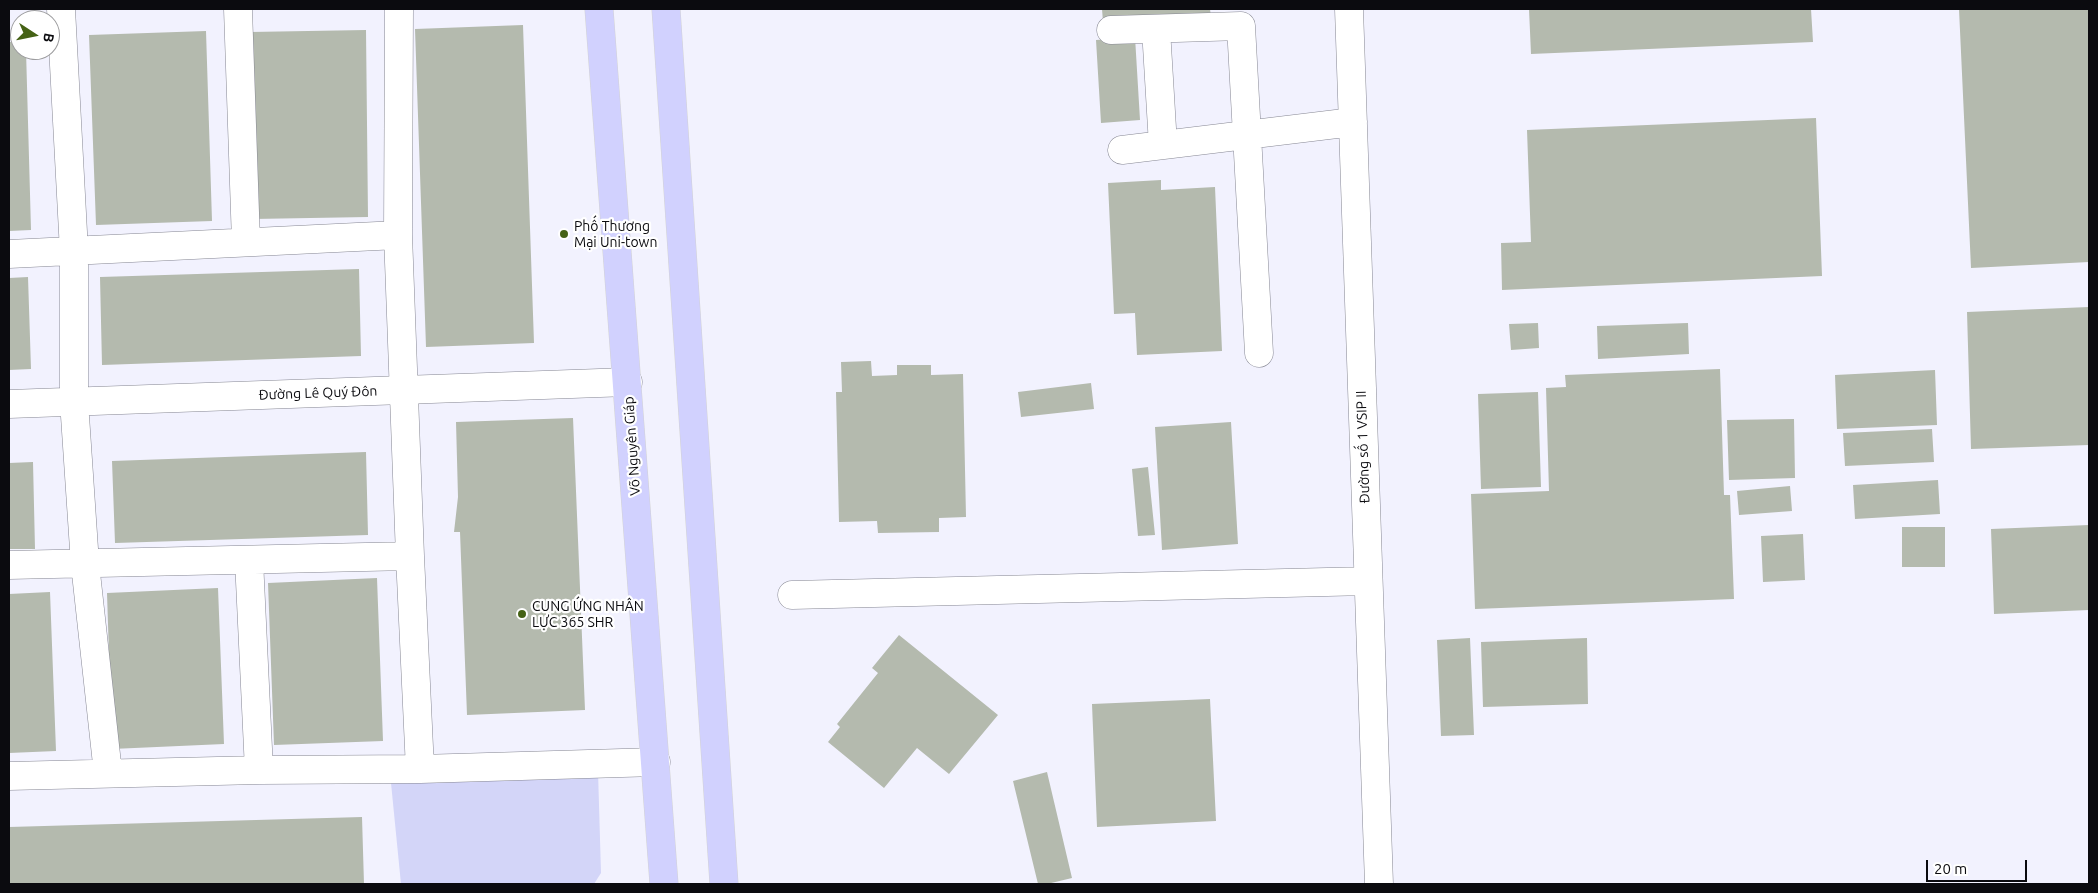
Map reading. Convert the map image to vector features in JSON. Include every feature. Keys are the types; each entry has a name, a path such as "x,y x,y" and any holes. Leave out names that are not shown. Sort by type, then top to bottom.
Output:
{"main road":[{"name":"Võ Nguyên Giáp","path":"598,9 628,382 664,884"},
{"path":"666,9 724,884"}],"street":[{"path":"61,9 74,251 74,401 85,564 108,773"},
{"path":"238,9 246,242"},
{"path":"399,9 398,235 420,769"},
{"name":"Đường số 1 VSIP II","path":"1349,9 1379,884"},
{"path":"1111,30 1241,26 1259,353"},
{"path":"1156,29 1163,145"},
{"path":"1122,150 1352,122"},
{"path":"9,254 398,235"},
{"name":"Đường Lê Quý Đôn","path":"9,404 628,382"},
{"path":"9,565 410,556"},
{"path":"249,560 259,770"},
{"path":"792,595 1368,581"},
{"path":"9,776 259,770 420,769 656,762"}],"shaded area":[{"path":"598,771 601,873 594,884 401,884 391,783"}],"building":[{"path":"1102,9 1210,9 1211,17 1103,22"},
{"path":"1529,9 1811,9 1813,42 1531,54"},
{"path":"1959,9 2089,9 2089,262 1971,268"},
{"path":"523,25 534,343 426,347 415,29"},
{"path":"366,30 368,217 253,219 250,32"},
{"path":"206,31 212,221 96,225 89,35"},
{"path":"1135,37 1140,120 1101,123 1096,40"},
{"path":"10,42 10,60 26,60 31,230 9,231"},
{"path":"1816,118 1822,276 1502,290 1501,243 1531,242 1527,130"},
{"path":"1161,180 1161,190 1215,187 1222,351 1137,355 1135,313 1114,314 1108,183"},
{"path":"359,269 361,356 102,365 100,277"},
{"path":"28,277 31,369 9,370 9,278"},
{"path":"2089,307 2089,445 1971,449 1967,312"},
{"path":"1538,323 1539,348 1511,350 1509,324"},
{"path":"1688,323 1689,354 1598,359 1597,326"},
{"path":"871,361 872,376 897,375 897,365 931,365 931,375 963,374 966,517 939,518 939,532 878,533 877,521 839,522 836,392 842,392 841,362"},
{"path":"1720,369 1724,495 1730,495 1734,599 1475,609 1471,494 1549,491 1546,388 1566,387 1565,375"},
{"path":"1935,370 1937,425 1837,429 1835,375"},
{"path":"1091,383 1094,409 1021,417 1018,392"},
{"path":"1538,392 1541,487 1481,489 1478,394"},
{"name":"CUNG ỨNG NHÂN LỰC 365 SHR","path":"573,418 585,710 467,715 460,532 454,532 458,497 456,422"},
{"path":"1794,419 1795,478 1729,480 1727,420"},
{"path":"1231,422 1238,544 1162,550 1155,427"},
{"path":"1932,429 1934,462 1845,466 1843,433"},
{"path":"366,452 368,535 115,543 112,461"},
{"path":"33,462 35,549 9,549 9,463"},
{"path":"1148,467 1155,535 1138,536 1132,469"},
{"path":"1938,480 1940,514 1855,519 1853,485"},
{"path":"1790,486 1792,511 1739,515 1737,491"},
{"path":"2089,525 2089,610 1994,614 1991,529"},
{"path":"1902,527 1945,527 1945,567 1902,567"},
{"path":"1803,534 1805,580 1763,582 1761,536"},
{"path":"377,578 383,741 274,745 268,583"},
{"path":"218,588 224,744 112,749 107,593"},
{"path":"50,592 56,751 9,753 9,594"},
{"path":"899,635 998,715 949,774 917,748 884,788 828,742 840,727 837,724 878,673 872,668"},
{"path":"1470,638 1474,735 1441,736 1437,640"},
{"path":"1587,638 1588,704 1483,707 1481,642"},
{"path":"1210,699 1216,821 1097,827 1092,704"},
{"path":"1047,772 1072,878 1047,884 1038,884 1013,781"},
{"path":"362,817 364,884 9,884 9,827"}],"place":[{"name":"Phố Thương Mại Uni-town","path":"564,234"},
{"name":"CUNG ỨNG NHÂN LỰC 365 SHR","path":"522,614"}]}
